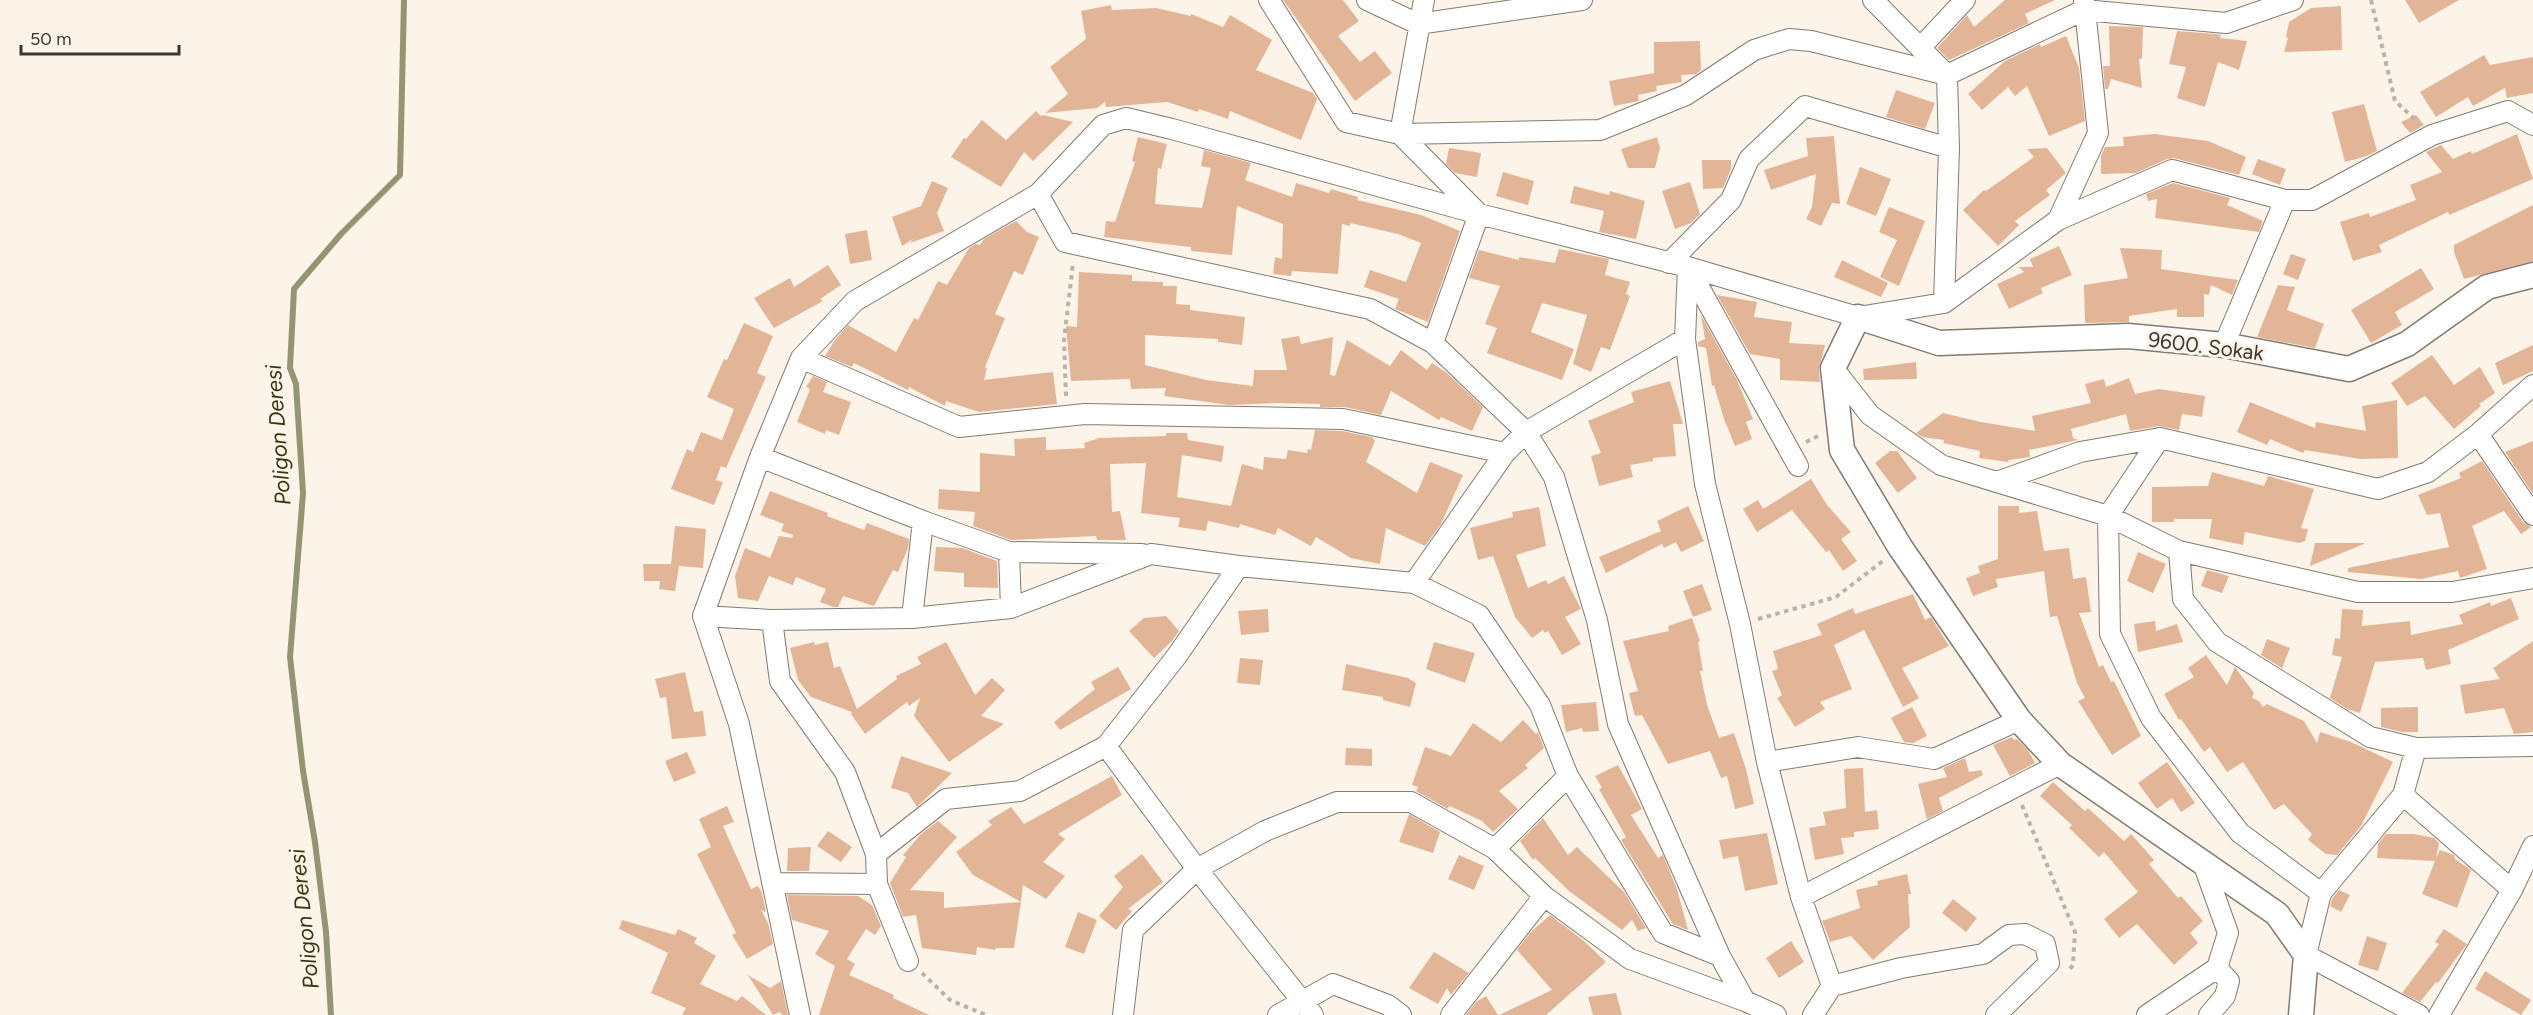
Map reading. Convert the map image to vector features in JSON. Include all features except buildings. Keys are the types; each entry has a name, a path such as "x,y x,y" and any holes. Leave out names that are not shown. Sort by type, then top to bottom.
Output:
{"street":[{"path":"1269,0 1346,123 1400,134 1600,130 1686,95 1754,50 1789,39 1811,41 1947,75 2084,5 2226,23 2293,0"},
{"path":"1366,0 1418,24 1582,0"},
{"path":"1400,134 1424,0"},
{"path":"1874,0 1947,75 1949,148 1944,303"},
{"path":"1920,48 1965,0"},
{"path":"2058,220 2098,133 2084,5"},
{"path":"1832,986 1801,897 1767,762 1740,624 1705,484 1684,339 1678,265 1731,200 1749,159 1805,106 1949,148"},
{"path":"800,1015 740,724 704,616 760,457 801,358 855,300 1038,194 1103,125 1126,118 1479,214 1678,265 1858,317 1944,303 2058,220 2172,170 2285,200 2312,200 2432,135 2508,111 2533,107"},
{"path":"2508,111 2533,125"},
{"path":"1400,134 1479,214"},
{"path":"1038,194 1065,242 1370,309 1433,343 1526,432 1554,477 1597,620 1618,724 1720,956 1745,1001"},
{"path":"2223,345 2285,200"},
{"path":"1433,343 1479,214"},
{"path":"1678,265 1794,459"},
{"name":"9600. Sokak","path":"1858,317 1939,343 2128,336 2223,345 2349,369 2407,344 2487,287 2533,275"},
{"path":"1858,317 1833,368 1842,450 1900,548 2019,720 2060,764 2277,914 2306,955 2418,1015"},
{"path":"1414,583 1505,453 1526,432 1684,339"},
{"path":"801,358 959,427 1085,414 1343,419 1505,453"},
{"path":"1833,368 1869,415 1941,465 2108,516 2179,551 2358,592 2452,592 2533,578"},
{"path":"1997,482 2080,452 2160,438 2378,489 2428,472 2478,434 2533,385"},
{"path":"2478,434 2533,515"},
{"path":"2160,438 2108,516 2110,634 2151,718 2240,834 2321,893"},
{"path":"760,457 922,521 1009,552 1151,554 1239,566 1414,583 1479,615 1540,705 1568,776 1663,933 1720,956"},
{"path":"912,618 922,521"},
{"path":"2179,551 2183,600 2217,642 2370,737 2416,748 2533,746"},
{"path":"1009,552 1011,608"},
{"path":"704,616 772,620 912,618 1011,608 1151,554"},
{"path":"876,854 946,799 1020,791 1106,746 1176,657 1239,566"},
{"path":"772,620 780,681 845,772 876,854 878,885 908,961"},
{"path":"1767,762 1858,747 1934,759 2019,720"},
{"path":"1106,746 1197,869 1308,1008"},
{"path":"2301,1015 2306,955 2321,893 2403,795 2416,748"},
{"path":"1801,897 2060,764"},
{"path":"1495,849 1568,776"},
{"path":"2403,795 2512,890"},
{"path":"1123,1015 1133,930 1197,869 1265,831 1337,802 1412,802 1495,849 1544,896 1630,958 1776,1015"},
{"path":"2439,1015 2512,890 2533,846"},
{"path":"2147,1015 2217,968 2228,933 2203,863"},
{"path":"773,883 878,885"},
{"path":"1451,1015 1544,896"},
{"path":"1813,1015 1832,986 1901,968 1983,954 2009,935 2025,934 2045,944 2049,963 1996,1015"},
{"path":"2209,1015 2225,996 2229,981 2217,968"},
{"path":"1278,1015 1308,1008 1333,984 1388,1005 1401,1015"}],"path":[{"path":"2371,0 2395,101 2432,135"},
{"path":"1066,416 1064,339 1075,244"},
{"path":"1794,459 1820,435 1842,450"},
{"path":"1740,624 1836,597 1900,548"},
{"path":"2015,788 2075,932 2073,965 2066,973"},
{"path":"908,961 950,1000 986,1015"}],"waterway":[{"name":"Poligon Deresi","path":"331,1015 326,932 315,842 303,771 290,657 303,493 296,384 290,368 294,289 341,234 400,175 404,0"}]}
